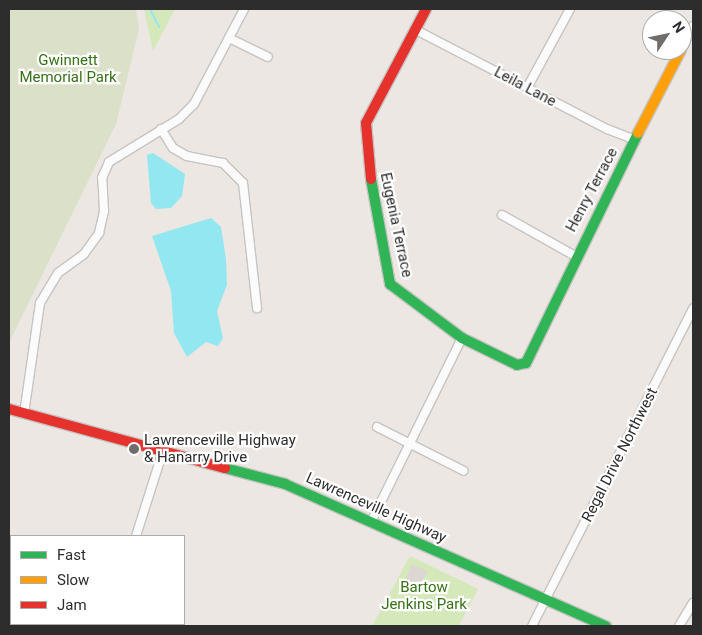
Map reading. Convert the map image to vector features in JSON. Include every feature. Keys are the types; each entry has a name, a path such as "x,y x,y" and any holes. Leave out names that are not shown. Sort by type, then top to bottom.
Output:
{"street":[{"path":"24,414 40,302 47,287 84,254 99,233 104,212 102,178 109,162 161,129 194,104 244,9"},
{"name":"Eugenia Terrace","path":"426,9 366,123 367,154 390,284 406,300 462,338 517,365 526,363 534,346"},
{"path":"527,88 570,9"},
{"name":"Leila Lane","path":"416,30 527,88 636,140"},
{"path":"229,38 268,57"},
{"name":"Henry Terrace","path":"534,346 575,256 676,60"},
{"path":"161,129 173,148 187,156 223,163 243,183 257,308"},
{"path":"502,214 575,256"},
{"name":"Regal Drive Northwest","path":"532,626 693,309"},
{"path":"372,520 412,443 462,338"},
{"name":"Lawrenceville Highway","path":"9,409 285,484 372,520 545,601 606,626"},
{"path":"378,428 412,443 464,472"},
{"path":"136,535 163,451"},
{"path":"679,626 693,603"}],"green space":[{"name":"Gwinnett Memorial Park","path":"9,9 136,9 139,29 116,124 9,343"},
{"path":"144,9 175,9 153,51"},
{"name":"Bartow Jenkins Park","path":"410,556 478,589 459,626 372,626"}],"shaded area":[{"path":"412,564 427,571 420,587 405,579"}],"water":[{"path":"153,153 185,174 182,196 171,208 156,209 151,203 147,155"},
{"path":"211,218 221,227 226,259 227,285 217,311 223,338 218,346 206,342 187,357 174,333 171,291 152,236"}],"waterway":[{"path":"150,9 159,27"}],"traffic: fast":[{"path":"371,179 390,284 462,338 517,365 526,363 638,133"},
{"path":"225,468 285,484 606,626"}],"traffic: slow":[{"path":"638,133 676,60"}],"traffic: jam":[{"path":"371,179 366,123 426,9"},
{"path":"9,409 225,468"}],"place":[{"name":"Lawrenceville Highway & Hanarry Drive","path":"134,449"}]}
